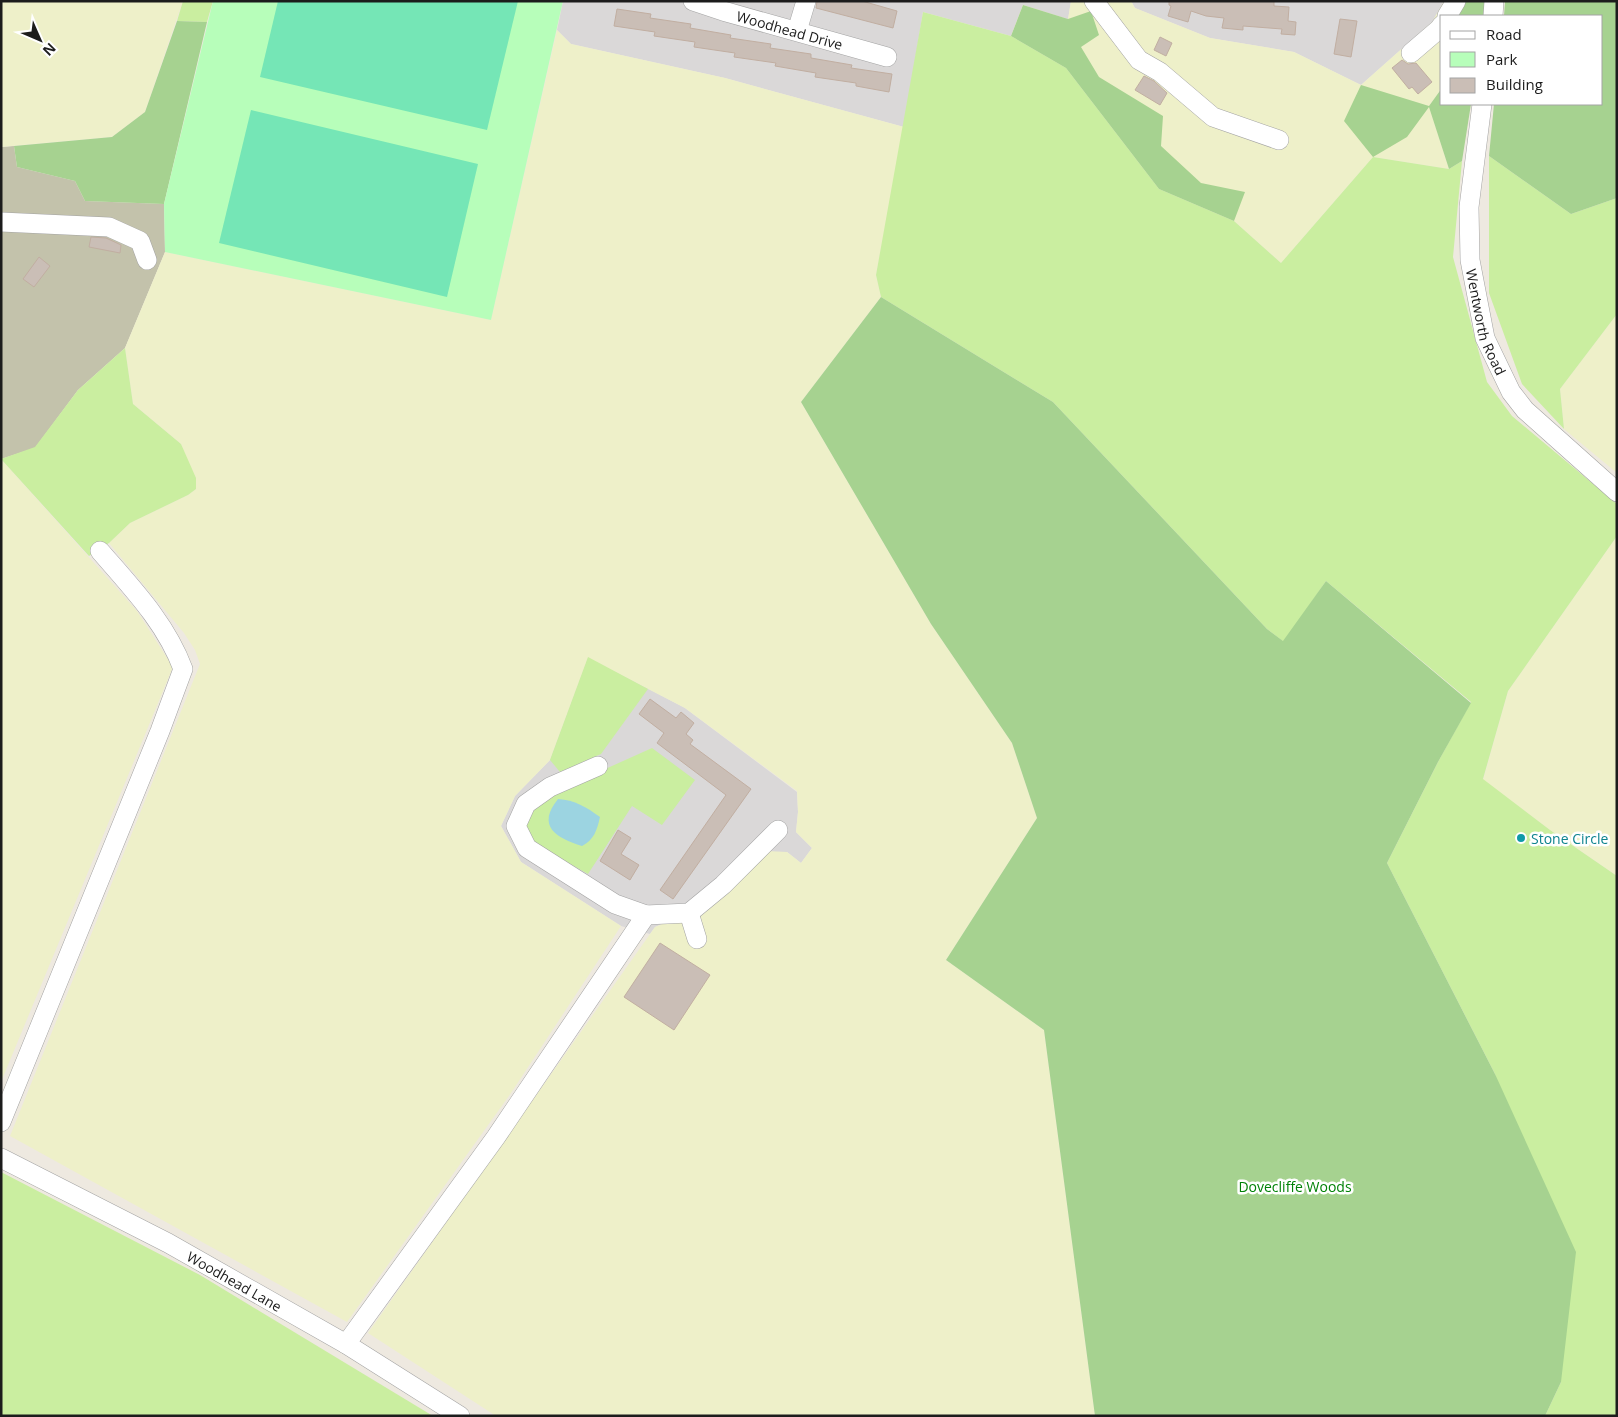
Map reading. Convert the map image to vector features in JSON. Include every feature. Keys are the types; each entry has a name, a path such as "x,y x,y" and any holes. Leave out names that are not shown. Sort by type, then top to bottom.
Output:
{"street":[{"name":"Woodhead Drive","path":"693,1 887,57"},
{"path":"797,31 806,1"},
{"path":"1094,1 1140,60 1160,72 1213,117 1279,140"},
{"path":"1449,15 1456,1"},
{"path":"1493,15 1494,1"},
{"path":"1411,53 1440,28"},
{"name":"Wentworth Road","path":"1482,105 1469,208 1470,260 1485,338 1511,392 1525,410 1617,492"},
{"path":"1,222 109,227 140,241 147,260"},
{"path":"1,1122 183,669 176,648 162,625 100,551"},
{"path":"598,766 550,787 526,804 516,826 527,848 615,904 646,915 689,913 723,885 778,830"},
{"path":"689,913 698,939"},
{"path":"346,1344 496,1137 646,915"},
{"name":"Woodhead Lane","path":"1,1158 168,1243 346,1344 460,1416"}],"shaded area":[{"path":"1,1 183,1 145,112 112,137 1,147"},
{"path":"563,1 1071,1 1068,20 1023,5 1011,36 923,12 904,127 725,78 571,44 557,30"},
{"path":"1071,1 1131,1 1135,8 1210,38 1294,52 1361,85 1432,22 1444,1 1460,1 1443,15 1440,15 1440,91 1429,106 1449,169 1373,157 1281,263 1234,221 1159,189 1066,68 1011,36 1023,5 1068,19"},
{"path":"1131,1 1444,1 1433,21 1361,85 1294,52 1210,38 1135,8"},
{"path":"557,30 571,44 725,78 904,127 876,275 881,297 801,402 931,624 1012,743 1037,818 946,960 1044,1030 1095,1416 496,1416 368,1333 655,927 714,902 767,851 787,852 801,863 812,848 796,832 798,812 797,791 685,708 588,658 550,760 515,796 501,826 521,862 621,926 511,1093 347,1322 10,1136 200,664 195,650 184,633 109,543 130,523 188,495 196,489 181,444 133,404 125,348 165,252 491,320"},
{"path":"14,146 17,167 75,181 85,201 164,204 165,252 125,348 78,390 35,448 1,459 1,147"},
{"path":"1617,314 1617,473 1564,429 1560,389"},
{"path":"1,459 137,611 173,667 1,1082"},
{"path":"1617,536 1617,876 1550,830 1483,780 1508,691"},
{"path":"588,657 685,708 797,792 796,832 812,848 801,863 787,852 714,902 655,927 650,934 621,926 521,862 501,826 515,796 550,760"}],"green space":[{"path":"183,1 213,1 207,22 177,21"},
{"path":"213,1 563,1 491,320 165,252 164,204"},
{"path":"278,1 518,1 487,130 260,77"},
{"path":"1460,1 1488,1 1486,15 1457,15"},
{"path":"1505,1 1617,1 1617,198 1571,214 1489,156 1494,105 1603,105 1603,15 1504,15"},
{"path":"1023,5 1068,19 1091,11 1099,35 1081,47 1099,77 1163,116 1161,146 1201,183 1245,192 1234,221 1159,189 1066,68 1011,36"},
{"path":"923,12 1011,36 1066,68 1159,189 1234,221 1281,263 1373,157 1449,169 1462,161 1453,257 1487,382 1512,416 1617,504 1617,536 1508,691 1483,779 1550,830 1617,876 1617,1416 1545,1416 1561,1382 1495,1074 1387,863 1438,762 1471,702 1326,581 1284,642 1267,629 1053,402 881,297 876,275"},
{"path":"177,21 207,22 164,204 85,201 75,181 17,167 14,146 112,137 145,112"},
{"path":"1361,85 1429,106 1440,91 1440,105 1471,105 1462,161 1449,169 1429,107 1407,137 1373,157 1344,121"},
{"path":"251,110 478,164 447,297 219,243"},
{"path":"1489,156 1571,214 1617,198 1617,314 1560,389 1564,429 1522,384 1489,293"},
{"name":"Dovecliffe Woods","path":"881,297 1053,402 1267,629 1283,641 1326,581 1471,703 1438,762 1387,863 1495,1074 1576,1252 1561,1382 1545,1416 1095,1416 1044,1030 946,960 1037,818 1012,743 931,624 801,402"},
{"path":"125,348 133,404 181,444 196,478 196,489 188,495 130,523 109,543 89,556 1,459 35,447 78,390"},
{"path":"588,657 648,689 601,754 560,772 550,760"},
{"path":"652,748 695,780 662,825 632,806 588,874 533,843 524,833 525,816 543,797"},
{"path":"1,1172 200,1275 433,1416 1,1416"}],"water":[{"path":"558,799 580,805 600,817 594,834 582,846 564,839 552,830 549,824 549,817"}],"building":[{"path":"817,1 862,1 897,11 893,28 816,8"},
{"path":"1169,1 1274,1 1274,6 1289,7 1288,21 1296,22 1295,35 1281,34 1282,29 1243,26 1243,30 1222,28 1224,18 1206,16 1191,11 1188,22 1168,16 1171,6"},
{"path":"617,9 651,14 650,18 691,24 690,28 731,35 730,38 771,44 770,48 811,54 811,58 852,65 851,68 892,74 889,92 856,86 856,83 815,77 816,73 775,66 776,63 734,57 735,53 694,47 695,42 654,36 655,32 614,26"},
{"path":"1340,19 1357,21 1351,57 1334,54"},
{"path":"1160,37 1172,43 1166,56 1154,50"},
{"path":"1402,60 1408,64 1416,63 1432,82 1418,94 1412,87 1409,89 1392,68"},
{"path":"1144,76 1154,81 1167,93 1160,105 1135,90"},
{"path":"91,237 106,238 121,245 120,253 89,247"},
{"path":"39,257 50,266 34,287 23,279"},
{"path":"650,699 676,718 681,712 694,723 686,734 693,740 690,744 751,789 673,899 660,890 726,795 657,743 664,733 639,714"},
{"path":"618,830 631,838 621,854 639,865 630,880 600,861"},
{"path":"660,943 710,975 674,1030 624,997"}],"place":[{"name":"Stone Circle","path":"1521,838"}]}
